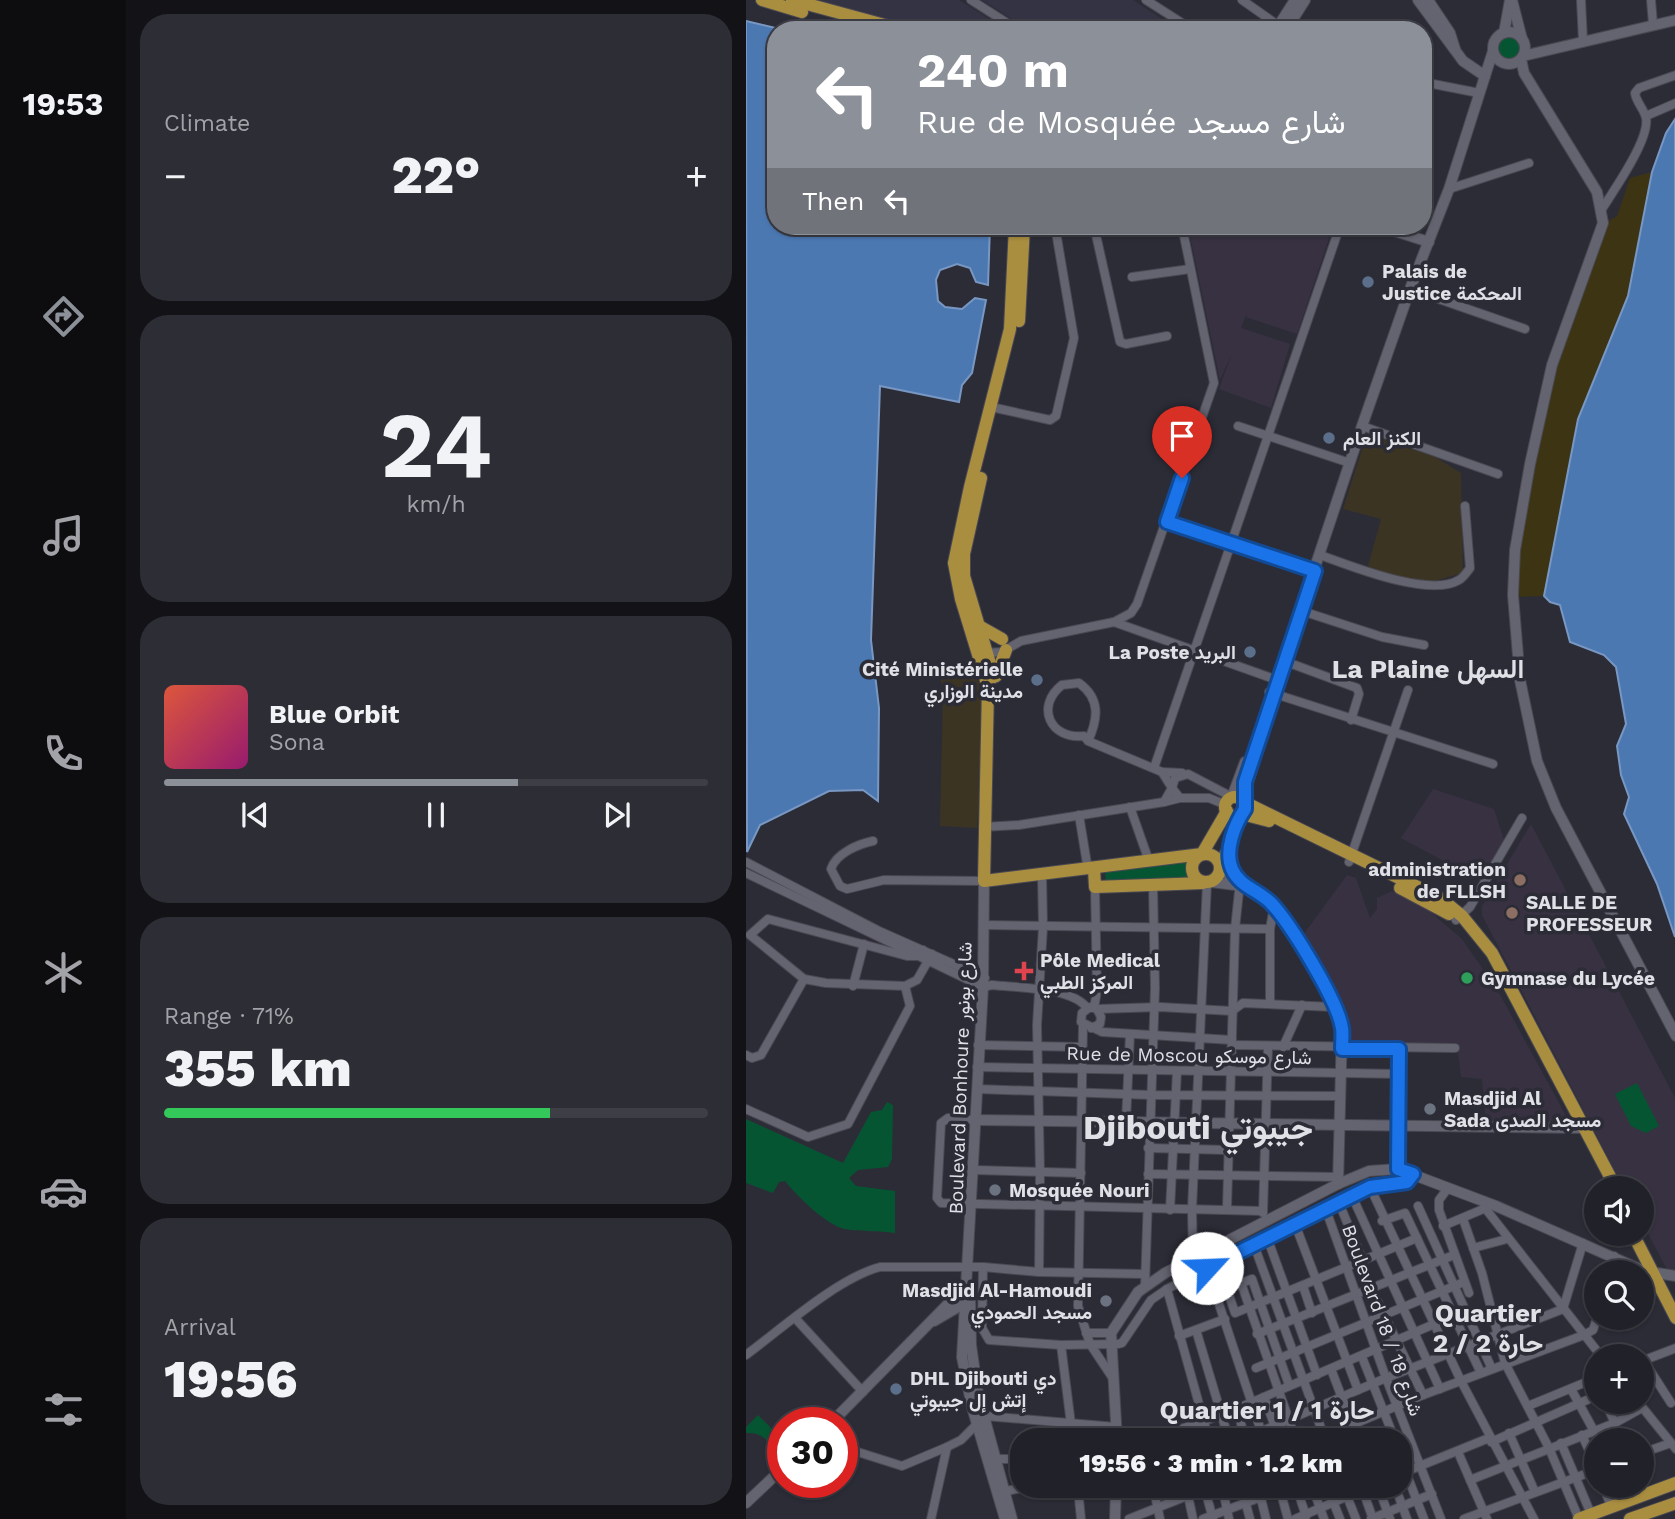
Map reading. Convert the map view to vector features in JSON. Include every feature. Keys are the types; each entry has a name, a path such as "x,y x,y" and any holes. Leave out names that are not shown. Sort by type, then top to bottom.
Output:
{"main road":[{"path":"762,0 838,21"},
{"path":"792,0 870,21"},
{"path":"1286,21 1295,0"},
{"path":"1288,21 1305,0"},
{"path":"1418,0 1468,66 1485,76"},
{"path":"1428,0 1450,33 1455,49"},
{"path":"1504,33 1511,0"},
{"path":"1511,0 1524,72 1597,192 1603,223 1552,365 1526,482 1515,550 1513,595 1520,680 1537,761 1556,808 1675,1036"},
{"path":"1485,76 1521,53 1675,20"},
{"path":"1432,234 1496,38 1504,33 1514,33 1521,53"},
{"path":"1493,51 1502,63"},
{"path":"994,408 1010,329 1015,235"},
{"path":"995,680 961,599 959,563 970,486 1018,324 1023,235"},
{"path":"1407,235 1429,242"},
{"path":"1242,885 1231,867 1230,846 1236,806 1362,426 1432,235"},
{"path":"959,563 979,626 988,687 986,831"},
{"path":"979,626 1004,645 995,680 984,881 1148,860 1211,855 1220,868 1242,885 1259,892 1295,931 1342,1028 1339,1180"},
{"path":"1236,806 1351,859 1459,918 1486,956 1609,1176"},
{"path":"1207,882 1195,878 1191,869 1194,860 1202,855 1236,806"},
{"path":"1236,806 1351,859"},
{"path":"1207,882 1220,868 1230,846 1249,824 1271,822"},
{"path":"1091,869 1095,887 1207,882 1242,885"},
{"name":"Boulevard Bonhoure شارع بونور","path":"966,1299 978,1045 986,983 984,881"},
{"path":"974,1120 1198,1124 1339,1122 1580,1128"},
{"path":"1580,1128 1603,1176"},
{"path":"1116,1427 1111,1338 1145,1280 1264,1223 1339,1180 1369,1171 1398,1169 1622,1260"},
{"path":"1641,1246 1675,1304"},
{"path":"1643,1246 1645,1253"},
{"path":"1627,1260 1645,1253"},
{"path":"1654,1273 1675,1276"},
{"path":"1658,1275 1675,1318"},
{"path":"933,1321 948,1314 966,1299"},
{"path":"848,1407 933,1321 966,1299"},
{"path":"966,1299 962,1325 965,1376 1012,1519"},
{"path":"966,1299 980,1419 996,1459 1005,1519"},
{"path":"948,1314 956,1316 962,1325"},
{"path":"746,1503 767,1483"},
{"path":"1654,1491 1675,1483"},
{"path":"1115,1498 1115,1519"},
{"path":"1583,1517 1637,1498"},
{"path":"1630,1519 1645,1516 1675,1503"}],"street":[{"path":"971,0 1004,21"},
{"path":"1146,0 1179,21"},
{"path":"1242,0 1273,21"},
{"path":"1581,0 1583,41"},
{"path":"1651,0 1654,24"},
{"path":"1602,209 1625,173 1646,128 1646,116 1635,93 1639,88 1675,75"},
{"path":"1432,84 1479,93"},
{"path":"1646,116 1675,103"},
{"path":"1448,189 1529,163"},
{"path":"994,408 1050,420 1056,416 1074,331 1057,235"},
{"path":"1096,235 1120,342 1126,344 1167,336"},
{"path":"984,650 1114,622 1131,614 1137,604 1214,383 1184,235"},
{"path":"1158,770 1232,542 1337,235"},
{"path":"1132,276 1190,269"},
{"path":"1410,289 1525,330"},
{"path":"1238,426 1350,463"},
{"path":"1362,426 1498,474"},
{"path":"1320,555 1378,576 1429,585 1458,581 1470,568 1465,506"},
{"path":"1167,522 1315,571"},
{"path":"1302,611 1382,637 1424,645"},
{"path":"1114,622 1277,680"},
{"path":"1283,663 1357,688 1359,694 1350,720"},
{"path":"1087,741 1095,723 1094,698 1079,683 1062,685 1049,699 1051,725 1066,735 1084,736 1087,741 1158,770 1185,774 1212,794 1236,806"},
{"path":"1351,859 1408,690"},
{"path":"1272,693 1493,764"},
{"path":"1158,770 1180,798"},
{"path":"1164,802 1176,776 1185,774"},
{"path":"986,831 1212,794"},
{"path":"1130,807 1148,860"},
{"path":"1079,816 1091,869"},
{"path":"1459,918 1493,870 1522,818"},
{"path":"873,841 861,844 833,863 831,869 840,886 848,889 871,882 905,879 984,881"},
{"path":"746,862 921,953"},
{"path":"746,873 986,983 1039,990 1090,1007 1232,1012 1243,1003 1334,1007"},
{"path":"1039,1272 1041,1173 1038,1067 1042,875"},
{"path":"1193,1258 1193,1174 1197,1150 1200,1011 1207,882"},
{"path":"746,1355 795,1318 867,1270 889,1266 968,1273 983,1267 1145,1280 1148,1122 1153,1071 1153,885"},
{"path":"1227,1208 1235,929 1242,885"},
{"path":"1095,887 1097,990 1090,1007 1081,1016 1087,1027 1081,1047 1078,1306 1090,1344 1114,1380"},
{"path":"1270,1004 1270,929 1274,907"},
{"path":"921,953 907,956 763,920 751,931 752,937 804,979 853,986 905,986 917,980 930,957"},
{"path":"983,925 1270,929"},
{"path":"853,986 864,944"},
{"path":"746,1055 752,1058 761,1055 804,979"},
{"path":"746,1110 808,1137 848,1124 910,1006 905,986"},
{"path":"1283,1047 1302,1005"},
{"path":"1087,1027 1101,1021 1090,1007"},
{"path":"1087,1027 1130,1034 1268,1047 1455,1048"},
{"path":"1126,1121 1130,1034"},
{"path":"978,1045 1081,1047"},
{"path":"1264,1223 1268,1047"},
{"path":"1398,1169 1399,1049"},
{"name":"Rue de Moscou شارع موسكو","path":"977,1066 1130,1071 1400,1074"},
{"path":"1170,1210 1177,1071"},
{"path":"977,1089 1151,1095 1199,1093 1340,1096"},
{"path":"974,1120 943,1120 938,1152 938,1201 1080,1208 1263,1210"},
{"path":"1148,1148 1228,1150"},
{"path":"974,1170 1081,1173"},
{"path":"1148,1174 1228,1174 1339,1180"},
{"path":"1086,1333 1122,1343 1151,1300 1167,1289 1370,1187 1407,1182 1413,1174"},
{"path":"1370,1187 1382,1221 1397,1246 1448,1355 1490,1440 1534,1519"},
{"path":"1448,1188 1438,1205 1443,1226 1469,1293"},
{"path":"1352,1196 1440,1389"},
{"path":"1339,1203 1363,1261"},
{"path":"1418,1206 1492,1369"},
{"path":"1443,1226 1491,1207 1507,1239 1591,1344"},
{"name":"Boulevard 18 / شارع 18","path":"1326,1210 1406,1428"},
{"path":"1382,1221 1405,1213 1481,1373"},
{"path":"1463,1220 1505,1363 1583,1517"},
{"path":"1295,1224 1358,1390"},
{"path":"1227,1289 1235,1313 1378,1255 1428,1228"},
{"path":"1473,1248 1507,1239"},
{"path":"1268,1240 1317,1375"},
{"path":"1563,1309 1583,1243"},
{"path":"1254,1245 1275,1297 1318,1428"},
{"path":"1257,1334 1430,1267 1454,1255"},
{"path":"983,1267 982,1320 985,1338 994,1341 1061,1345 1090,1344 1111,1338"},
{"path":"1207,1268 1259,1428"},
{"path":"1217,1292 1252,1279 1289,1385"},
{"path":"1256,1368 1464,1282"},
{"path":"1241,1283 1291,1428"},
{"path":"1303,1286 1312,1313"},
{"path":"1167,1289 1206,1428"},
{"path":"1372,1290 1423,1395"},
{"path":"1266,1428 1563,1309"},
{"path":"1187,1428 1362,1357 1453,1316"},
{"path":"795,1318 863,1392"},
{"path":"1179,1336 1225,1318"},
{"path":"1196,1330 1226,1428"},
{"path":"1350,1428 1423,1395 1593,1330"},
{"path":"1061,1345 1072,1428"},
{"path":"1654,1357 1675,1348"},
{"path":"1362,1357 1391,1428"},
{"path":"1332,1369 1353,1426"},
{"path":"1654,1378 1671,1403"},
{"path":"1528,1406 1584,1383"},
{"path":"1571,1389 1592,1428"},
{"path":"1264,1397 1276,1428"},
{"path":"1412,1469 1584,1401"},
{"path":"1237,1407 1241,1428"},
{"path":"1611,1414 1615,1423"},
{"path":"1602,1428 1628,1414"},
{"path":"1647,1414 1673,1446 1654,1450"},
{"path":"858,1452 902,1466 961,1440 980,1419 1116,1427"},
{"path":"1509,1433 1535,1492"},
{"path":"1470,1480 1561,1443 1582,1436 1584,1441"},
{"path":"1561,1443 1576,1477 1583,1517"},
{"name":"Boulevard 18 / شارع 18","path":"1412,1444 1441,1519"},
{"path":"931,1519 947,1447"},
{"path":"1458,1452 1486,1515"},
{"path":"996,1459 1010,1458"},
{"path":"1464,1519 1486,1515 1520,1497 1584,1473"},
{"path":"1002,1492 1010,1492"},
{"path":"1412,1492 1424,1519"},
{"path":"1367,1498 1372,1519 1388,1516 1432,1494"},
{"path":"1079,1498 1081,1519"},
{"path":"1156,1498 1160,1519"},
{"path":"1129,1519 1158,1508 1174,1498"},
{"path":"1188,1498 1193,1519"},
{"path":"1209,1498 1213,1518"},
{"path":"1224,1498 1230,1519"},
{"path":"1245,1498 1250,1519"},
{"path":"1203,1519 1213,1518 1257,1498"},
{"path":"1261,1498 1266,1519"},
{"path":"1282,1498 1288,1519"},
{"path":"1300,1498 1306,1516"},
{"path":"1317,1498 1324,1519"},
{"path":"1331,1498 1340,1519"},
{"path":"1295,1519 1346,1498"},
{"path":"1348,1498 1356,1519"},
{"path":"1382,1498 1388,1516"},
{"path":"1399,1498 1407,1519"},
{"path":"1608,1498 1611,1506"},
{"path":"1637,1498 1645,1516"}],"shaded area":[{"path":"811,0 959,0 993,21 886,21"},
{"path":"982,0 1133,0 1165,21 1015,21"},
{"path":"1190,235 1330,235 1297,334 1246,317 1247,312 1241,328 1290,344 1271,408 1219,389 1232,353 1220,380"},
{"path":"1368,431 1435,457 1461,473 1463,573 1431,582 1392,576 1368,566 1381,519 1343,509"},
{"path":"969,664 985,694 977,828 940,826 943,691 939,670"},
{"path":"1433,789 1494,809 1505,843 1483,882 1401,838"},
{"path":"1531,824 1675,1098 1675,1273 1669,1273 1654,1245 1654,1176 1618,1176 1482,915 1482,906"},
{"path":"1347,875 1356,878 1370,918 1377,909 1377,898 1392,891 1427,909 1462,939 1498,991 1572,1127 1486,1123 1482,1079 1461,1077 1457,1045 1349,1045 1347,1020 1303,935"}],"green space":[{"path":"1508,36 1517,40 1521,49 1517,58 1508,62 1499,58 1495,49 1499,40"},
{"path":"1187,860 1189,880 1106,883 1105,872"},
{"path":"1637,1083 1659,1126 1646,1133 1631,1126 1615,1094"},
{"path":"887,1102 893,1105 892,1159 888,1167 858,1170 849,1178 856,1186 895,1191 895,1233 850,1230 837,1226 812,1209 785,1181 779,1182 773,1193 746,1183 746,1119 843,1163 871,1112 882,1110"},
{"path":"758,1415 767,1424 767,1441 756,1434 746,1433 746,1427"}],"sand":[{"path":"1652,172 1628,296 1578,419 1544,596 1514,597 1517,551 1550,374 1604,224 1617,216 1630,178"}],"water":[{"path":"746,21 767,26 767,235 990,235 988,285 976,282 970,268 957,264 940,270 936,280 938,301 945,307 962,309 975,298 986,300 972,373 962,385 959,402 880,386 871,640 879,708 878,801 863,790 829,791 760,825 747,852"},
{"path":"1675,119 1675,937 1657,884 1624,814 1629,797 1621,775 1617,746 1626,724 1616,667 1604,655 1570,642 1560,605 1550,602 1544,596 1578,419 1628,296 1652,172 1666,133"}],"place":[{"name":"Palais de Justice المحكمة","path":"1368,282"},
{"name":"الكنز العام","path":"1329,438"},
{"name":"La Poste البريد","path":"1250,652"},
{"name":"Cité Ministérielle مدينة الوزاري","path":"1037,680"},
{"name":"administration de FLLSH","path":"1520,880"},
{"name":"SALLE DE PROFESSEUR","path":"1512,913"},
{"name":"Pôle Medical المركز الطبي","path":"1024,971"},
{"name":"Gymnase du Lycée","path":"1467,978"},
{"name":"Masdjid Al Sada مسجد الصدى","path":"1430,1109"},
{"name":"Mosquée Nouri","path":"995,1190"},
{"name":"Masdjid Al-Hamoudi مسجد الحمودي","path":"1106,1301"},
{"name":"DHL Djibouti دي إتش إل جيبوتي","path":"896,1389"}],"district":[{"name":"La Plaine السهل","path":"1428,669"},
{"name":"Djibouti جيبوتي","path":"1198,1127"},
{"name":"Quartier 2 / حارة 2","path":"1488,1328"},
{"name":"Quartier 1 / حارة 1","path":"1267,1410"}],"route":[{"path":"1182,478 1167,522 1315,571 1245,782 1245,809 1238,816 1228,851 1229,862 1240,881 1259,892 1295,931 1339,1017 1342,1049 1399,1049 1398,1169 1413,1174 1405,1183 1377,1183 1268,1240 1207,1268"}]}
